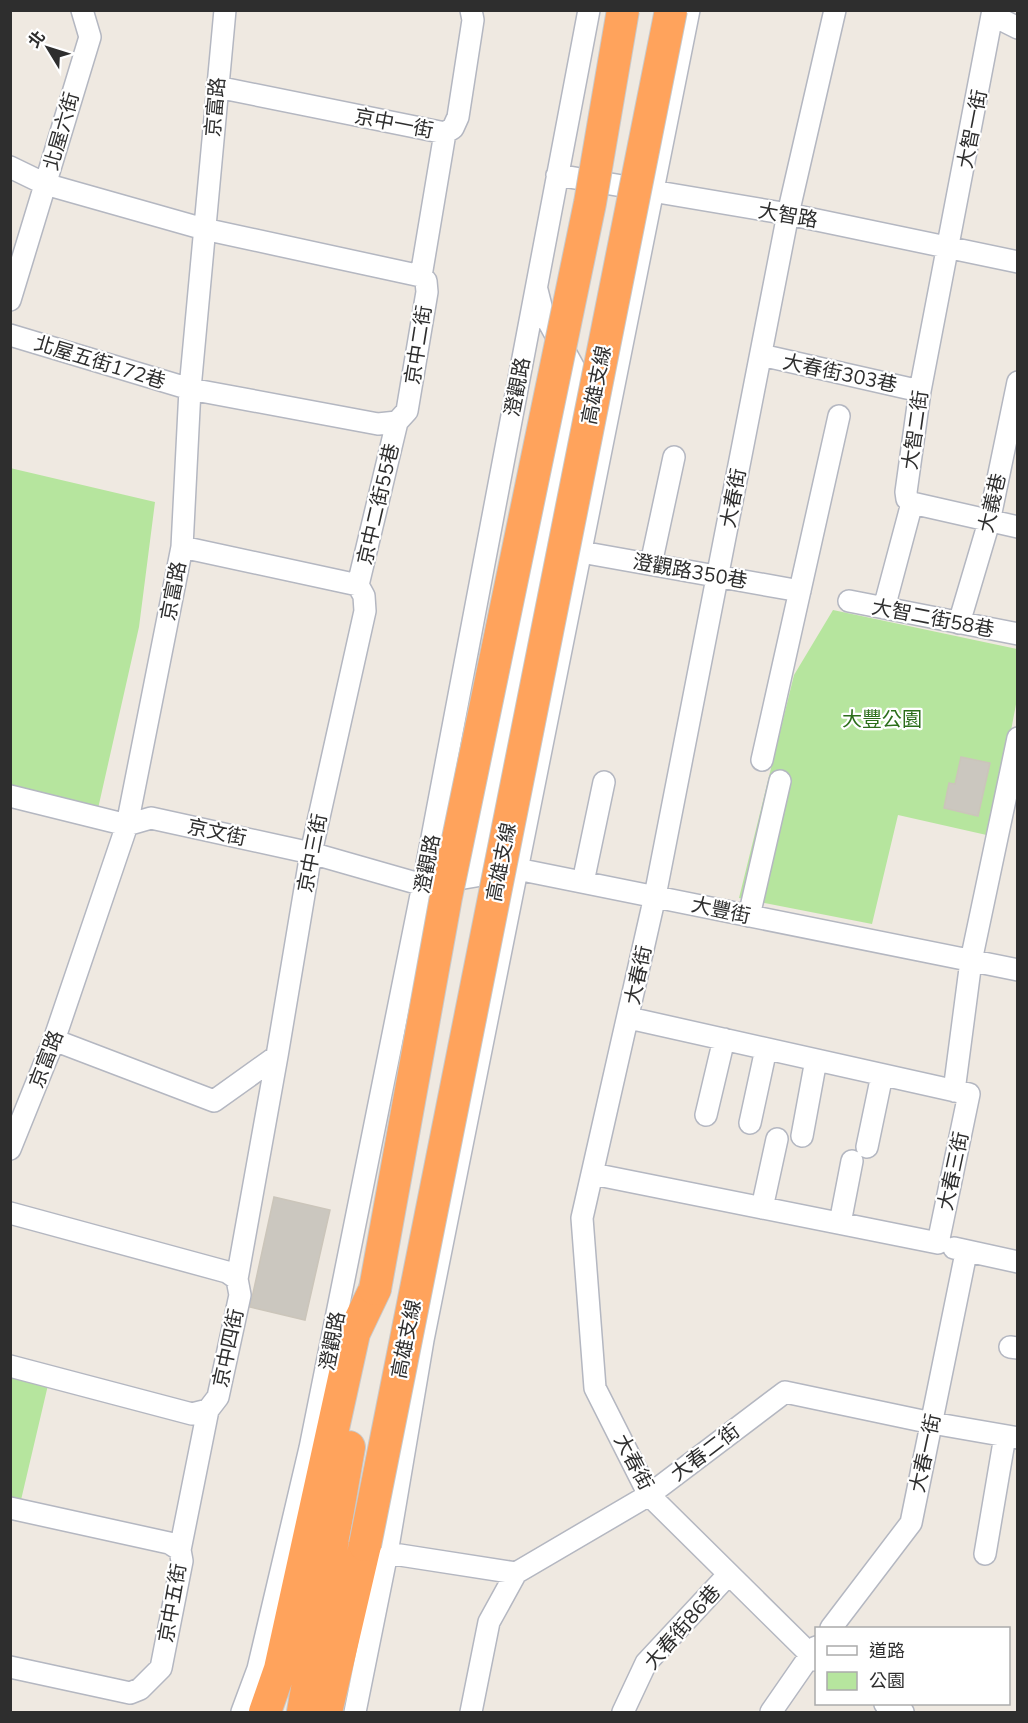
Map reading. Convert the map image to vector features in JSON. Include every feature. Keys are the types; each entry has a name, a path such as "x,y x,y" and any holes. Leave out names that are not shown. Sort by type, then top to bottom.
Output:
{"highway":[{"name":"高雄支線","path":"303,1713 375,1289 446,897 590,203 623,10"},
{"name":"高雄支線","path":"326,1713 376,1549 671,10"},
{"path":"265,1713 280,1669 354,1334 375,1289"},
{"path":"340,1713 376,1549"}],"street":[{"name":"北屋六街","path":"10,300 90,37 82,10"},
{"name":"京富路","path":"10,1149 54,1040 127,825 182,547 190,389 225,10"},
{"name":"京中一街","path":"217,87 445,133 453,128 458,117 473,20 471,10"},
{"name":"澄觀路","path":"242,1713 258,1669 310,1448 423,885 589,10"},
{"path":"355,1713 376,1549 423,1340 689,10"},
{"path":"788,214 835,10"},
{"path":"994,13 1017,28"},
{"name":"大智一街","path":"949,248 994,13"},
{"path":"421,276 445,133"},
{"name":"京中二街","path":"10,167 45,184 204,229 421,276 426,281 427,292 422,325 407,411 397,422"},
{"name":"大智路","path":"557,175 653,194 788,214 1017,262"},
{"name":"大春街","path":"788,214 655,896 582,1218 595,1388 649,1495 728,1575 814,1654"},
{"name":"大智二街","path":"912,503 907,499 906,492 920,391 949,248"},
{"path":"474,876 574,386 574,368 542,310 536,286"},
{"name":"北屋五街172巷","path":"10,335 190,389"},
{"name":"大春街303巷","path":"761,356 920,391"},
{"name":"大義巷","path":"959,623 989,522 1017,382"},
{"path":"190,389 378,424 397,422"},
{"path":"762,760 839,416"},
{"name":"京中二街55巷","path":"358,585 397,422"},
{"path":"651,564 674,457"},
{"path":"884,608 912,503 1017,527"},
{"path":"182,547 358,585"},
{"name":"澄觀路350巷","path":"581,552 800,591"},
{"name":"京中三街","path":"237,1279 311,853 365,611 364,596 358,585"},
{"name":"大智二街58巷","path":"849,601 1017,634"},
{"path":"629,1018 954,1091 971,961 1011,807 1017,738"},
{"path":"750,916 780,781"},
{"path":"583,882 604,782"},
{"name":"京文街","path":"10,796 127,825 151,818 311,853 423,885"},
{"name":"大豐街","path":"423,885 518,869 1017,970"},
{"path":"706,1115 724,1039"},
{"path":"54,1040 214,1101 276,1056"},
{"path":"750,1124 766,1049"},
{"path":"802,1136 816,1060"},
{"path":"840,1223 882,1075"},
{"name":"大春三街","path":"938,1243 969,1095 954,1091"},
{"path":"762,1208 777,1139"},
{"path":"592,1174 938,1243 966,1253 1017,1262"},
{"name":"京中四街","path":"10,1213 227,1272 237,1279 240,1295 218,1396 208,1410 192,1414 10,1366"},
{"name":"大春一街","path":"832,1627 911,1522 966,1253"},
{"name":"大春二街","path":"516,1573 649,1495 785,1392 932,1424 1011,1437"},
{"path":"180,1550 208,1410"},
{"path":"985,1554 1011,1437"},
{"name":"京中五街","path":"10,1508 169,1543 180,1550 182,1561 161,1668 140,1689 129,1693 10,1667"},
{"path":"376,1549 516,1573 489,1622 471,1713"},
{"name":"大春街86巷","path":"623,1713 646,1663 728,1575"},
{"path":"771,1713 814,1654"},
{"path":"887,1705 903,1713"}],"green space":[{"path":"10,468 155,502 139,627 97,813 11,790"},
{"name":"大豐公園","path":"833,610 1017,649 1017,699 991,836 898,815 872,924 739,898 794,675"},
{"path":"10,1375 48,1385 21,1500 11,1497"}],"building":[{"path":"961,757 990,763 978,816 944,808 949,783 955,784"},
{"path":"274,1197 330,1210 305,1320 250,1307"}]}
